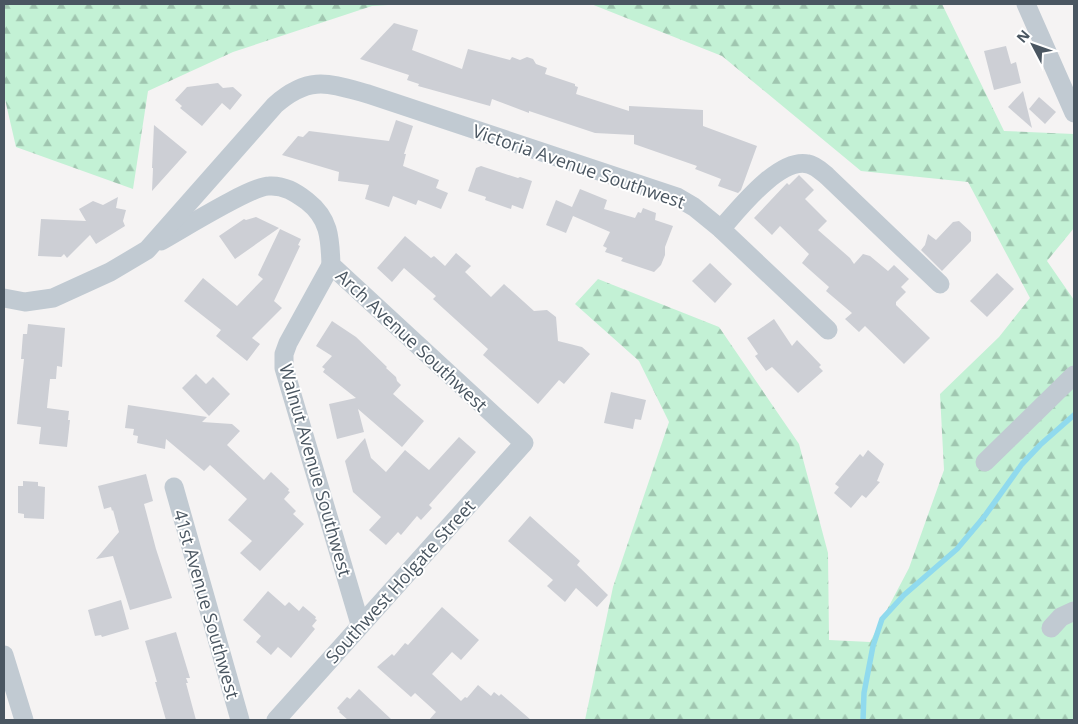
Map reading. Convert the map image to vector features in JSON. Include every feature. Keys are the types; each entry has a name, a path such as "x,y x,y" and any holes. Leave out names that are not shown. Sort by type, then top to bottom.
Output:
{"street":[{"path":"1026,4 1074,113"},
{"name":"Victoria Avenue Southwest","path":"147,250 275,105 289,93 303,86 318,84 335,85 368,94 677,197 694,207 720,229 828,330"},
{"path":"720,229 760,186 792,164 808,164 819,170 940,284"},
{"name":"Arch Avenue Southwest","path":"4,298 26,302 53,298 110,272 250,191 267,185 282,186 296,192 310,203 323,219 330,236 331,266 524,443"},
{"name":"Walnut Avenue Southwest","path":"331,266 288,343 284,354 284,368 360,624"},
{"path":"985,462 1074,375"},
{"name":"Southwest Holgate Street","path":"276,720 524,443"},
{"name":"41st Avenue Southwest","path":"174,487 240,720"},
{"path":"1051,628 1060,617 1074,611"},
{"path":"4,655 24,720"}],"green space":[{"path":"4,4 404,4 372,6 233,52 148,91 133,189 16,147 4,95"},
{"path":"591,4 942,4 1004,131 1074,134 1074,228 1047,261 1074,300 1074,720 585,720 613,587 669,422 639,361 575,304 598,279 719,327 799,444 828,553 829,640 870,642 909,568 944,470 940,394 999,337 1030,298 968,182 861,171 722,56"}],"building":[{"path":"394,23 418,30 412,50 462,69 468,49 510,60 512,57 520,60 527,57 533,59 536,64 547,68 545,74 575,84 578,87 576,94 629,111 629,106 703,110 703,126 757,146 741,190 738,193 718,186 721,179 695,169 697,166 634,144 634,135 595,133 529,111 529,113 492,99 490,106 418,86 419,84 407,80 409,75 360,59"},
{"path":"1006,46 1011,64 1016,62 1021,83 994,90 984,51"},
{"path":"218,83 223,88 233,87 242,95 230,110 222,103 202,126 180,108 182,106 175,100 187,87"},
{"path":"1023,91 1032,128 1008,107"},
{"path":"1039,97 1056,112 1045,124 1029,109"},
{"path":"396,120 413,126 404,154 406,154 403,166 439,180 436,188 448,193 441,209 418,200 416,205 393,196 389,207 365,199 369,185 338,181 339,172 282,155 298,136 303,137 309,131 389,141"},
{"path":"154,125 187,152 152,191 152,168"},
{"path":"481,166 532,181 523,209 512,205 511,209 485,200 486,197 468,191 476,168"},
{"path":"799,175 814,190 805,199 827,221 818,230 850,258 854,264 863,254 870,256 888,271 894,265 909,279 901,287 906,292 896,302 896,305 930,338 904,364 865,326 859,332 845,319 852,313 826,291 829,287 802,263 809,254 780,226 772,235 754,218 787,183 789,185"},
{"path":"580,189 607,200 604,209 635,218 638,212 641,213 643,208 656,213 655,220 673,226 661,265 654,272 621,261 623,258 605,252 607,248 603,246 610,232 573,216 566,233 546,225 556,200 572,207"},
{"path":"118,197 116,208 126,210 123,221 125,226 96,244 90,235 67,258 64,254 61,257 38,256 41,219 86,221 79,209 93,201 103,205"},
{"path":"256,217 279,228 235,259 219,236 244,219"},
{"path":"959,221 971,232 971,241 942,271 921,250 925,245 928,234 936,240 953,222"},
{"path":"280,229 301,239 298,245 300,246 274,301 282,308 252,338 260,344 247,361 216,336 221,330 184,301 203,278 237,306 263,279 258,275"},
{"path":"405,236 431,258 434,256 445,266 456,253 471,266 465,272 491,297 504,284 534,311 547,310 556,317 558,341 582,347 590,354 564,384 559,380 538,404 483,355 488,349 433,299 436,296 404,268 392,282 377,268"},
{"path":"710,263 732,284 715,303 692,281"},
{"path":"997,273 1014,289 987,317 970,301"},
{"path":"774,319 792,346 797,340 821,365 819,367 823,371 798,393 772,367 766,371 755,356 758,354 747,338"},
{"path":"332,321 356,337 387,367 401,385 393,394 424,421 402,447 358,409 364,432 337,439 329,404 356,398 323,372 325,369 322,367 332,356 316,346"},
{"path":"28,324 65,328 62,367 57,366 56,379 50,379 47,408 69,411 67,447 39,444 41,427 17,424 24,359 21,359 23,334 27,334"},
{"path":"196,374 206,384 213,377 230,394 209,416 182,388"},
{"path":"611,392 646,400 641,420 635,419 633,429 604,423"},
{"path":"128,405 207,417 202,422 232,424 240,431 227,445 264,480 271,472 289,489 288,491 290,492 284,499 296,511 293,514 304,524 260,571 240,553 252,541 228,520 247,499 210,465 204,471 166,439 165,449 137,443 138,436 133,435 134,429 125,428"},
{"path":"459,437 476,452 429,505 432,508 421,520 417,516 401,535 398,532 386,545 369,530 381,517 353,492 345,461 365,438 371,458 386,472 405,450 429,470"},
{"path":"868,450 884,464 877,481 880,482 866,498 862,495 851,508 834,493 839,487 835,484 860,454 863,457"},
{"path":"146,474 153,501 144,504 172,598 130,610 113,556 96,559 119,532 113,510 111,507 104,509 98,486"},
{"path":"23,481 38,482 38,486 45,487 44,519 24,518 24,514 18,513 18,486 23,486"},
{"path":"530,516 580,561 577,565 608,595 597,607 576,588 565,602 547,586 553,580 508,541"},
{"path":"268,591 285,606 289,602 299,611 303,606 316,617 315,619 317,620 312,626 315,629 291,658 278,647 271,655 256,642 261,636 243,620"},
{"path":"121,600 129,629 102,637 101,635 95,636 88,610"},
{"path":"442,607 479,640 461,660 452,652 432,674 461,701 465,697 467,698 478,685 491,696 494,692 499,696 501,694 531,720 429,720 436,712 415,693 411,697 377,667 392,654 394,656 405,643 408,645"},
{"path":"176,632 190,678 186,678 188,683 186,683 196,720 166,720 145,641"},
{"path":"359,689 392,720 348,720 339,712 337,708 347,697 350,699"}],"waterway":[{"path":"863,720 864,693 873,646 882,619 904,595 957,549 984,517 1022,464 1074,415"}]}
